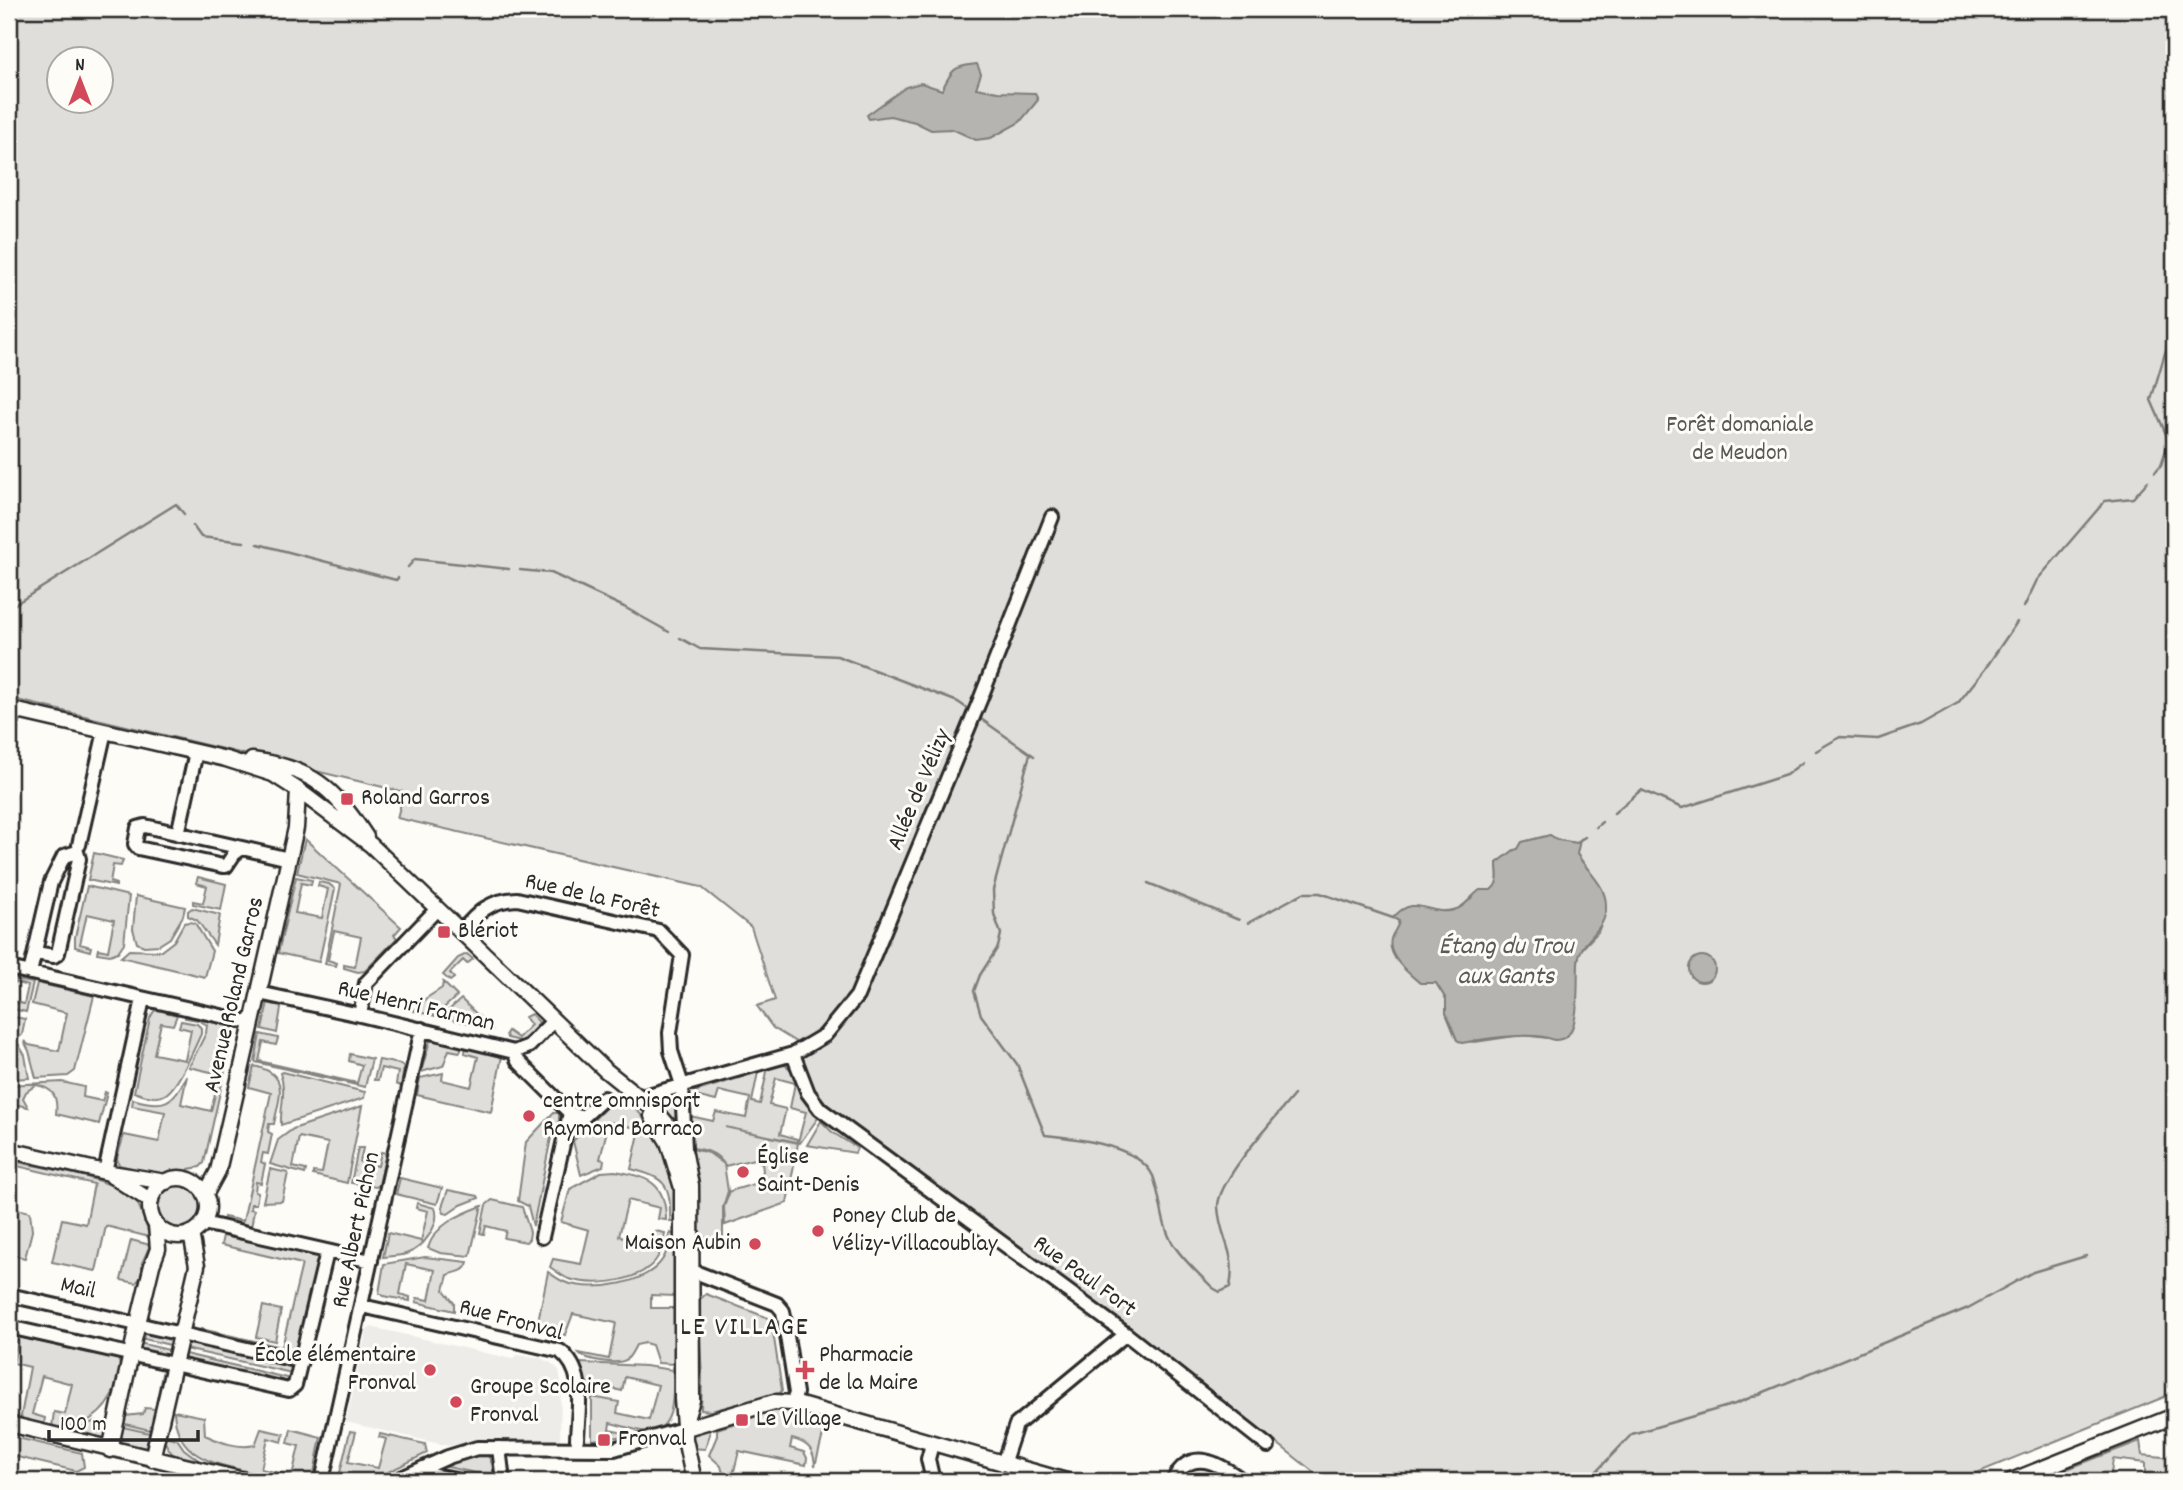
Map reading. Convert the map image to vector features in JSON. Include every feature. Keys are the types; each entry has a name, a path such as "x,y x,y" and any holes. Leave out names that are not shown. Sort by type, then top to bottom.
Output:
{"street":[{"name":"Allée de Vélizy","path":"638,1098 793,1054 825,1035 857,996 981,700 1052,517"},
{"path":"9,731 11,709 226,759 273,774 371,845 553,1021 638,1098 657,1122 677,1166 682,1188 692,1400 683,1429 694,1481"},
{"path":"79,845 105,731"},
{"path":"178,834 196,752"},
{"path":"226,759 278,764 322,784 346,809 371,845"},
{"path":"298,790 305,783 322,784"},
{"path":"322,784 325,811"},
{"name":"Avenue Roland Garros","path":"200,1190 218,1171 296,828 298,790"},
{"path":"296,828 325,811"},
{"path":"242,848 223,866 138,848 135,844 138,828 145,826 178,834 242,848 289,859"},
{"path":"30,973 51,882 64,856 77,852 79,859 58,953 54,956 35,953"},
{"name":"Rue de la Forêt","path":"461,932 490,904 501,899 517,899 659,931 682,955 670,1032 671,1051 682,1085 685,1154"},
{"path":"360,1014 364,988 437,909"},
{"path":"9,968 252,1023"},
{"name":"Rue Henri Farman","path":"259,993 360,1014 514,1052 529,1046 553,1021"},
{"path":"105,1172 143,999"},
{"name":"Rue Albert Pichon","path":"322,1481 422,1029"},
{"path":"514,1052 518,1061 570,1113 582,1118 604,1098"},
{"name":"Rue Paul Fort","path":"793,1054 808,1093 820,1109 1126,1334 1268,1446"},
{"path":"638,1098 650,1105 669,1124 685,1154 691,1185 687,1271"},
{"path":"542,1237 570,1113"},
{"path":"9,1150 105,1172 166,1182"},
{"path":"105,1172 151,1201"},
{"path":"110,1450 152,1265 158,1249 156,1225 150,1211 151,1201 156,1189 166,1182 178,1179 200,1190 207,1209 203,1223 191,1233 176,1236 168,1234 156,1225"},
{"path":"203,1223 371,1261"},
{"path":"152,1459 197,1265 191,1233"},
{"path":"9,1327 289,1390 295,1385 327,1252"},
{"path":"687,1271 777,1304 783,1311 796,1393 793,1403"},
{"name":"Mail","path":"9,1295 300,1361"},
{"name":"Rue Fronval","path":"362,1306 559,1351 570,1359 576,1369 577,1439"},
{"path":"1003,1464 1016,1425 1126,1334"},
{"path":"395,1481 462,1451 477,1448 593,1451 614,1449 774,1402 793,1403 1003,1464 1030,1476 1066,1481"},
{"path":"2011,1481 2174,1416"},
{"path":"9,1424 248,1481"},
{"path":"932,1444 928,1459 933,1481"},
{"path":"499,1448 503,1481"},
{"path":"1173,1481 1179,1469 1199,1460 1228,1470 1243,1481"},
{"path":"423,1468 427,1474 460,1481"}],"shaded area":[{"name":"Groupe Scolaire Fronval","path":"371,1327 512,1359 517,1355 540,1358 551,1363 559,1370 561,1382 560,1442 478,1440 449,1446 346,1422 367,1329"}],"green space":[{"name":"Forêt domaniale de Meudon","path":"9,9 2174,9 2174,1393 1957,1481 1325,1481 1139,1334 829,1109 808,1078 800,1061 796,1042 773,1028 757,1006 775,1000 751,927 701,887 397,818 404,792 9,698","holes":["1550,835 1558,840 1577,843 1577,854 1602,889 1606,912 1598,932 1579,952 1573,1025 1547,1038 1522,1035 1475,1042 1457,1040 1446,1013 1446,999 1436,983 1420,982 1395,958 1393,934 1399,921 1394,918 1409,907 1444,911 1461,907 1480,890 1491,890 1494,887 1498,878 1497,863 1518,849 1522,842"]},
{"path":"305,839 401,927 394,935 397,938 365,971 344,968 344,965 355,967 361,937 334,931 328,960 337,963 336,966 325,964 341,884 297,873"},
{"path":"94,853 123,860 121,866 113,865 110,882 116,886 88,880"},
{"path":"198,877 226,884 221,910 193,904 193,901 203,903 207,886 196,883"},
{"path":"296,877 312,880 311,885 301,883 295,913 322,918 328,889 318,886 319,882 329,884 335,889 319,962 278,953"},
{"path":"87,886 129,896 124,943 118,952 110,955 97,953 98,949 108,951 114,920 87,914 80,944 91,947 90,951 75,947"},
{"path":"136,896 185,907 183,916 170,938 159,945 144,946 137,943 133,929"},
{"path":"192,908 220,915 215,945 197,920 188,916 188,911"},
{"path":"184,923 195,923 212,951 205,977 121,957 129,950 161,951 174,941"},
{"path":"467,954 473,959 467,964 463,960 450,973 454,978 450,981 443,975 458,958"},
{"path":"10,981 33,983 26,1012 9,1008 9,1001 24,1004 28,986"},
{"path":"443,982 457,996 435,1016 414,1011 425,999 442,988"},
{"path":"37,983 94,996 75,1071 68,1076 36,1078 24,1041 29,1045 59,1051 67,1013 32,1004"},
{"path":"461,999 491,1028 441,1017"},
{"path":"268,1002 279,1004 281,1008 277,1033 262,1029"},
{"path":"154,1011 177,1015 173,1025 161,1023 154,1054 185,1060 191,1030 179,1027 181,1021 197,1024 201,1028 201,1034 173,1087 168,1093 155,1097 134,1092 150,1018"},
{"path":"531,1014 539,1022 533,1033 520,1041 507,1038 508,1031 518,1038 531,1025 525,1017"},
{"path":"9,1016 25,1019 22,1035 18,1038 9,1036"},
{"path":"185,1016 233,1027 224,1075 189,1067 206,1033 207,1025"},
{"path":"260,1034 278,1038 276,1045 263,1042 259,1061 357,1083 362,1065 349,1061 350,1054 372,1059 365,1087 255,1062"},
{"path":"9,1040 17,1042 25,1055 29,1078 9,1079"},
{"path":"430,1041 462,1046 460,1052 449,1050 443,1066 421,1072"},
{"path":"466,1046 502,1056 491,1112 417,1095 420,1078 443,1073 442,1080 471,1087 478,1057 465,1053"},
{"path":"379,1060 404,1067 401,1086 396,1084 398,1072 381,1068 378,1080 374,1080"},
{"path":"785,1065 795,1075 818,1118 800,1143 798,1142 806,1112 790,1108 795,1083 776,1078 769,1105 786,1109 780,1134 797,1139 797,1142 725,1127 798,1143 787,1203 725,1225 724,1207 730,1191 761,1182 762,1163 754,1159 725,1166 711,1153 692,1148 690,1116 713,1121 716,1112 746,1118 750,1098 719,1091 716,1101 695,1096 694,1092 758,1072 752,1102 760,1104 768,1067"},
{"path":"254,1066 273,1075 278,1081 280,1096 274,1124 269,1124 268,1132 272,1134 268,1154 263,1153 261,1162 265,1164 261,1183 256,1182 256,1204 251,1204 250,1209 254,1210 251,1228 223,1222 224,1217 243,1221 271,1093 249,1087"},
{"path":"282,1072 365,1092 364,1098 281,1125"},
{"path":"187,1076 181,1104 211,1111 219,1078 223,1079 204,1163 200,1167 189,1169 188,1172 158,1174 119,1165 117,1158 124,1135 159,1142 165,1112 132,1106 133,1099 153,1103 166,1101 172,1098"},
{"path":"62,1082 84,1087 83,1097 102,1101 105,1092 107,1093 99,1124 56,1114 53,1094 47,1088 36,1085 26,1092 23,1098 28,1107 9,1103 9,1085"},
{"path":"620,1093 647,1122 664,1150 673,1181 676,1221 670,1221 669,1199 664,1184 652,1176 631,1169 640,1129 609,1122 600,1159 604,1160 603,1166 581,1175 573,1141"},
{"path":"673,1094 677,1097 676,1126 654,1101"},
{"path":"362,1106 347,1183 313,1175 313,1172 322,1173 328,1143 299,1137 293,1167 306,1170 305,1174 270,1164 278,1140 293,1129"},
{"path":"553,1113 559,1113 559,1132 552,1133 533,1226 528,1206 518,1201 526,1142"},
{"path":"821,1121 832,1132 857,1148 855,1153 807,1145"},
{"path":"358,1148 363,1148 360,1162 378,1166 381,1152 386,1153 379,1185 376,1187 351,1183"},
{"path":"692,1149 709,1153 724,1164 728,1191 723,1207 723,1239 696,1237"},
{"path":"9,1160 74,1174 122,1190 135,1200 149,1237 106,1226 96,1271 52,1262 62,1219 86,1224 94,1184 9,1164"},
{"path":"270,1169 288,1173 282,1201 263,1202"},
{"path":"615,1171 646,1179 659,1189 663,1197 666,1220 658,1219 660,1208 628,1200 619,1236 651,1244 655,1231 665,1233 660,1252 649,1267 622,1280 589,1282 567,1278 550,1267 553,1259 581,1264 589,1230 561,1222 570,1189 601,1172"},
{"path":"400,1178 442,1188 437,1204 396,1194"},
{"path":"178,1185 194,1192 201,1208 194,1224 178,1231 162,1224 155,1208 162,1192"},
{"path":"448,1190 479,1198 448,1214 444,1213 442,1207"},
{"path":"492,1200 522,1207 530,1232 526,1242 504,1238 506,1231 486,1226 484,1234 480,1233 486,1205"},
{"path":"417,1203 435,1208 435,1221 429,1235 412,1251 383,1257 388,1233 421,1241 428,1211 416,1208"},
{"path":"482,1206 470,1256 440,1253 428,1248 436,1232 443,1226"},
{"path":"9,1207 30,1212 32,1231 25,1258 9,1254"},
{"path":"224,1231 321,1254 297,1357 200,1334 201,1329 282,1347 302,1264 221,1245"},
{"path":"670,1233 676,1238 674,1296 651,1295 651,1308 674,1308 674,1364 658,1363 652,1345 645,1343 636,1345 628,1358 617,1362 595,1360 579,1353 609,1359 616,1323 573,1314 565,1335 539,1329 537,1326 548,1272 564,1282 579,1286 607,1286 635,1279 658,1265 665,1255"},
{"path":"131,1240 150,1245 142,1263 142,1276 136,1283 121,1280"},
{"path":"425,1257 468,1262 463,1270 448,1275 444,1290 454,1303 454,1311 416,1302 417,1298 429,1300 435,1270 406,1264 400,1294 410,1297 410,1301 379,1293 384,1264"},
{"path":"706,1294 771,1319 782,1390 780,1393 711,1411 701,1410 698,1301"},
{"path":"263,1306 281,1310 275,1341 256,1337"},
{"path":"141,1329 173,1336 170,1345 140,1338"},
{"path":"9,1335 118,1359 120,1369 112,1396 99,1413 83,1423 52,1427 54,1412 65,1414 72,1384 42,1376 32,1414 45,1418 44,1424 24,1421 21,1416 30,1367 9,1362 9,1359 14,1360 17,1341 9,1339"},
{"path":"188,1339 294,1364 292,1373 185,1349"},
{"path":"139,1343 169,1350 168,1359 137,1352"},
{"path":"185,1354 291,1379 290,1386 183,1362"},
{"path":"580,1363 673,1370 669,1417 657,1430 648,1432 610,1423 609,1430 635,1435 592,1440 592,1397 619,1402 617,1413 649,1420 658,1385 625,1377 622,1391 585,1382"},
{"path":"163,1369 168,1370 154,1431 121,1423 125,1416 143,1414 145,1408 155,1409"},
{"path":"779,1409 827,1419 815,1466 810,1448 792,1439 790,1448 804,1452 806,1465 739,1451 732,1479 724,1477 721,1466 709,1455 717,1429"},
{"path":"174,1411 204,1417 205,1435 229,1444 255,1445 261,1429 284,1434 282,1442 268,1438 261,1469 292,1476 299,1446 288,1443 291,1429 321,1437 313,1478 310,1481 280,1478 236,1469 199,1456 182,1439 176,1426"},
{"path":"95,1421 110,1424 107,1436 99,1440 77,1436 79,1428"},
{"path":"709,1425 710,1434 705,1449 691,1448 693,1435"},
{"path":"119,1426 154,1434 149,1449 146,1451 120,1445 117,1441"},
{"path":"350,1431 356,1432 348,1462 378,1468 386,1439 379,1437 380,1434 425,1444 427,1453 370,1481 338,1481"},
{"path":"9,1436 82,1453 84,1467 76,1471 9,1455"},
{"path":"163,1436 177,1439 184,1449 205,1465 178,1458 169,1450"},
{"path":"2140,1441 2142,1455 2174,1458 2174,1481 2145,1477 2145,1463 2113,1459 2110,1481 2036,1481"},
{"path":"486,1454 493,1467 491,1481 486,1481 489,1476 443,1466 464,1457"}],"water":[{"path":"977,64 981,74 976,88 998,92 1035,93 1038,100 1020,122 991,138 976,140 952,129 931,130 915,122 890,116 869,119 867,115 906,87 921,83 942,90 955,70"},
{"name":"Étang du Trou aux Gants","path":"1550,835 1558,840 1577,843 1580,840 1577,854 1603,891 1606,905 1602,922 1580,953 1572,1029 1558,1040 1522,1036 1462,1043 1457,1040 1446,1013 1446,999 1436,983 1420,983 1394,956 1390,943 1399,921 1393,918 1408,907 1437,911 1458,909 1480,890 1491,890 1494,887 1498,878 1497,863 1518,849 1522,842"},
{"path":"1702,956 1711,960 1715,969 1711,978 1702,982 1693,978 1689,969 1693,960"}],"waterway":[{"path":"2155,472 2161,465 2169,441 2151,400 2174,323"},
{"path":"2024,607 2037,580 2105,501 2133,498 2148,481"},
{"path":"9,608 176,504 184,514"},
{"path":"193,526 201,537 244,542"},
{"path":"258,544 396,580 398,578"},
{"path":"408,567 415,559 509,569"},
{"path":"520,570 551,573 624,607 669,632"},
{"path":"1816,751 1840,737 1878,739 1921,724 1958,703 2017,622"},
{"path":"680,638 700,649 837,656 958,702 968,709"},
{"path":"981,719 1034,756"},
{"path":"1030,754 993,890 994,914 1001,934 998,947 980,975 974,991 981,1015 1017,1064 1045,1135 1105,1145 1121,1150 1146,1165 1153,1176 1166,1228 1173,1244 1192,1267 1220,1292 1230,1287 1232,1275 1230,1255 1219,1218 1220,1196 1249,1149 1294,1095"},
{"path":"1614,813 1641,790 1682,808 1786,775 1803,762"},
{"path":"1596,827 1602,822"},
{"path":"1580,840 1585,837"},
{"path":"1148,883 1239,920"},
{"path":"1248,923 1303,893 1320,893 1393,918"},
{"path":"1594,1474 1632,1434 1735,1404 1968,1308 2033,1272 2086,1256"}],"place":[{"name":"Roland Garros","path":"347,799"},
{"name":"Blériot","path":"444,932"},
{"name":"centre omnisport Raymond Barraco","path":"529,1116"},
{"name":"Église Saint-Denis","path":"743,1172"},
{"name":"Poney Club de Vélizy-Villacoublay","path":"818,1231"},
{"name":"Maison Aubin","path":"755,1244"},
{"name":"École élémentaire Fronval","path":"430,1370"},
{"name":"Pharmacie de la Maire","path":"805,1370"},
{"name":"Groupe Scolaire Fronval","path":"456,1402"},
{"name":"Le Village","path":"742,1420"},
{"name":"Fronval","path":"604,1440"}],"district":[{"name":"LE VILLAGE","path":"745,1328"}]}
